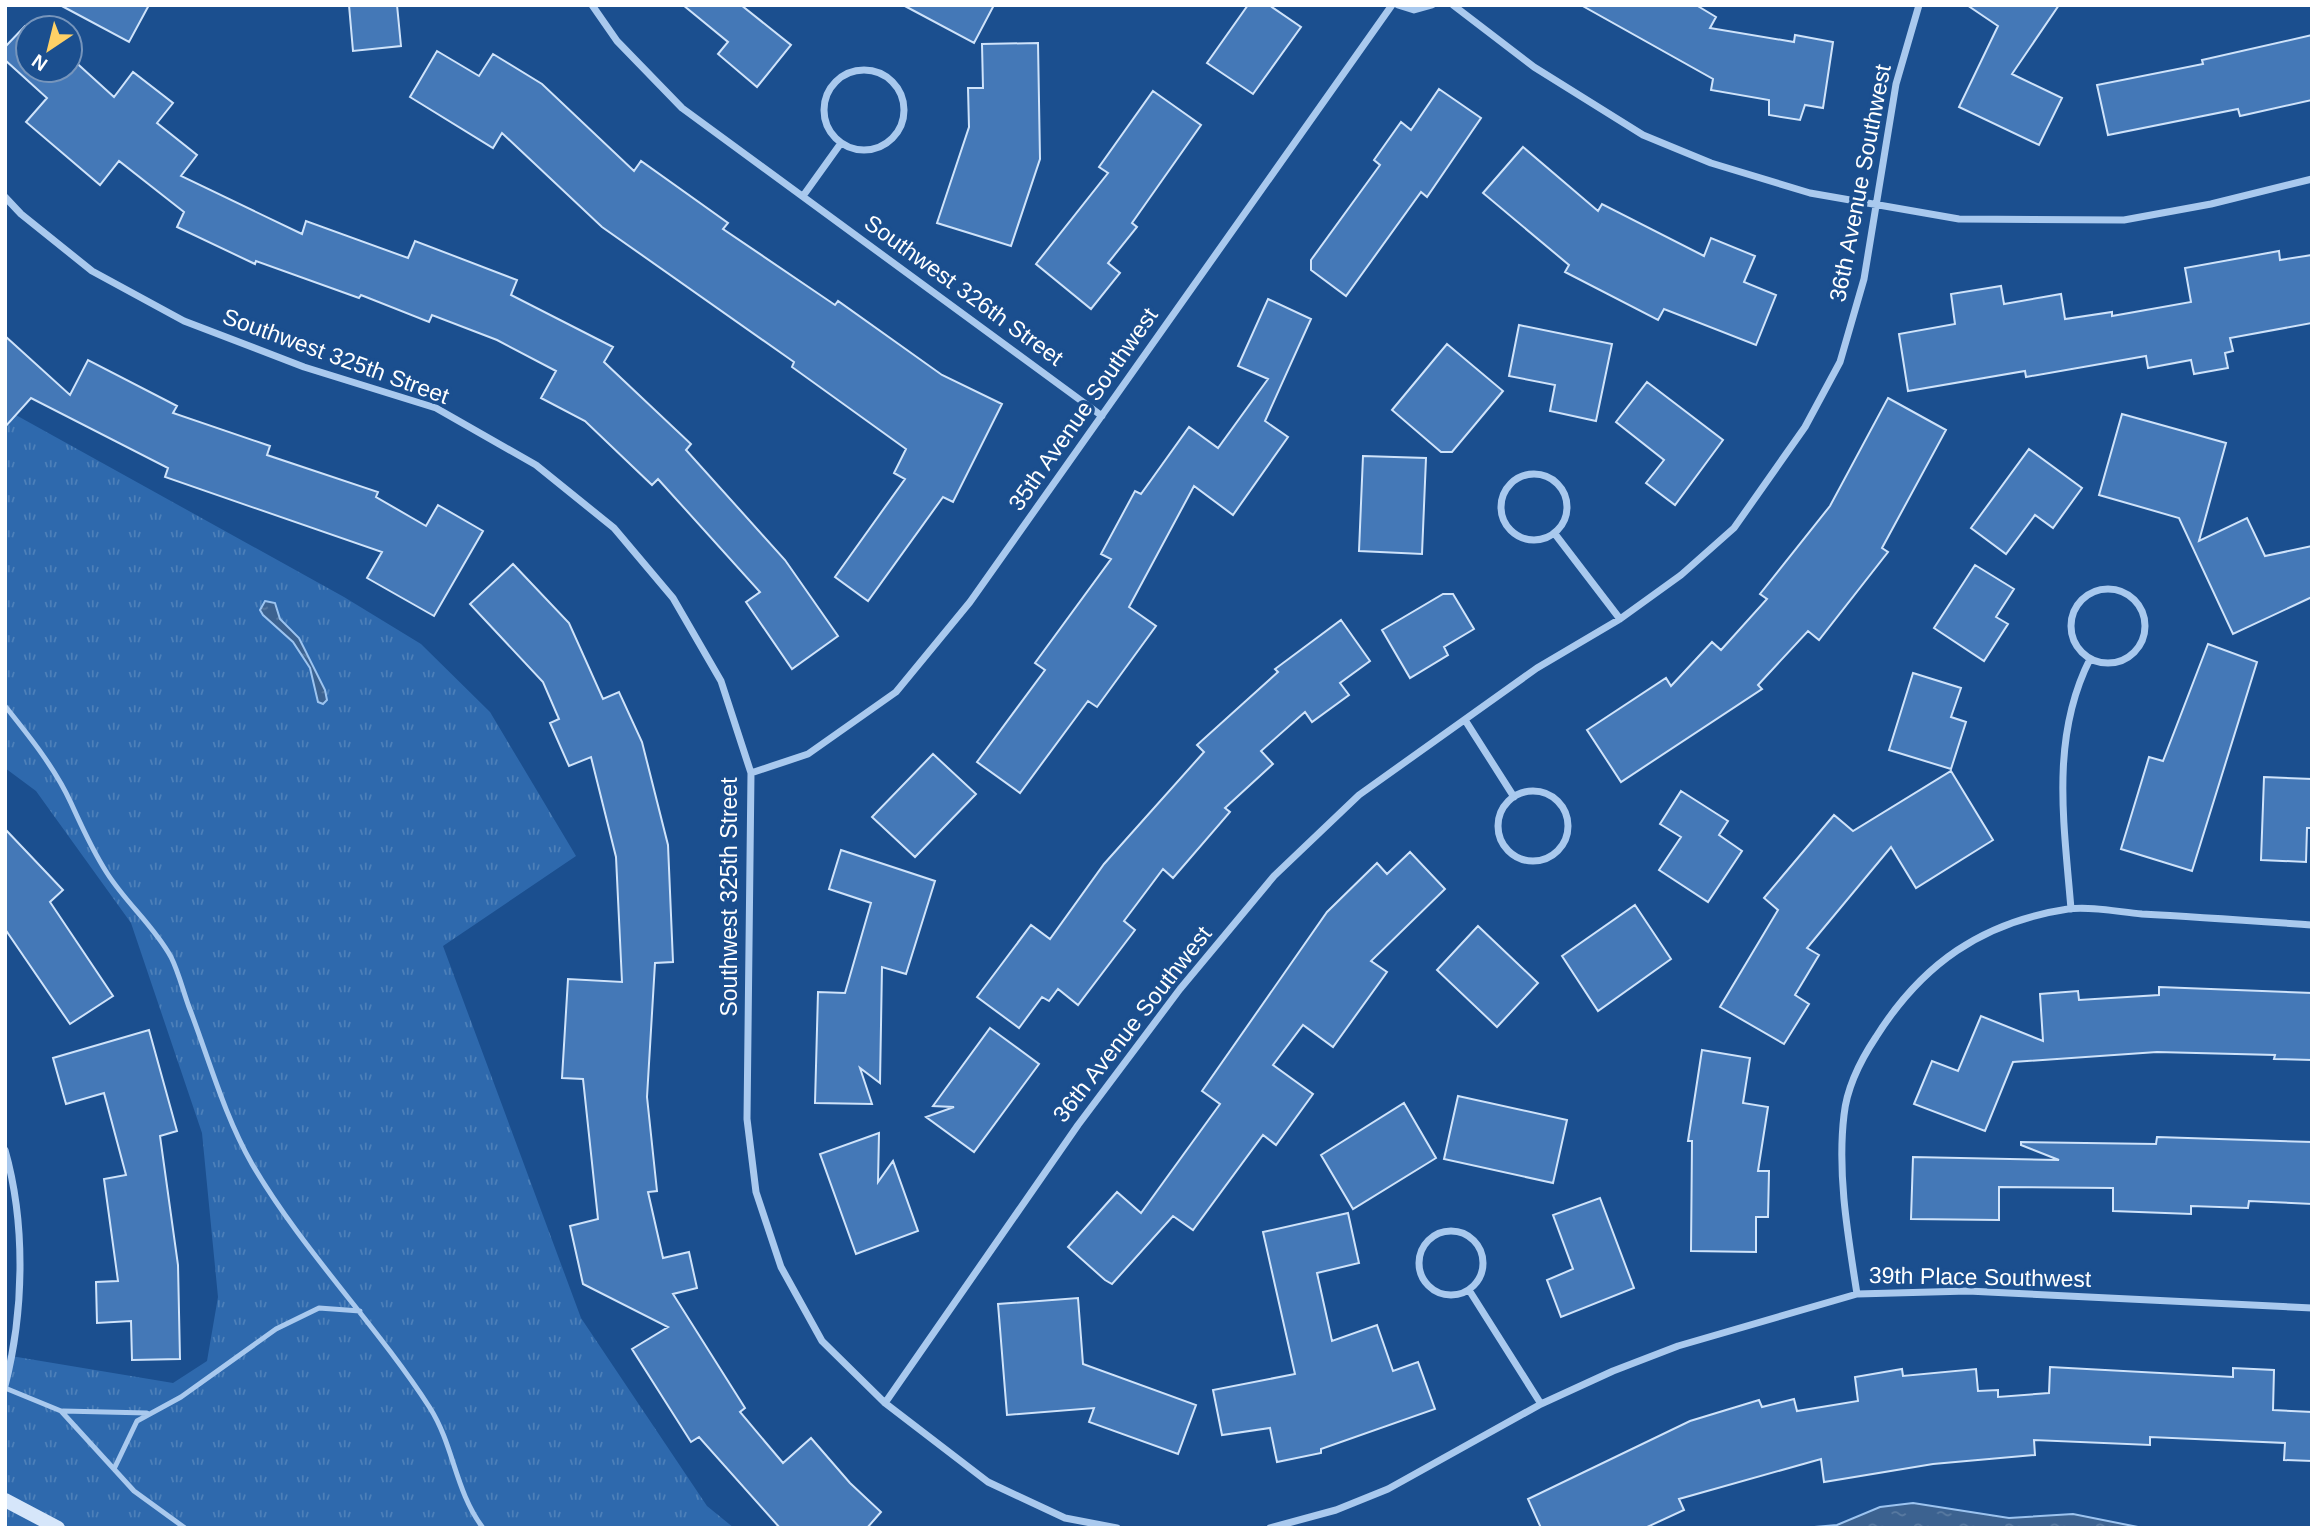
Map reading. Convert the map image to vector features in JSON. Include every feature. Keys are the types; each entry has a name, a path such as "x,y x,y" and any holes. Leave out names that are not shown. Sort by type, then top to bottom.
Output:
{"main road":[{"path":"5,1500 58,1528"}],"street":[{"name":"Southwest 326th Street","path":"592,5 617,41 681,108 1102,416"},
{"name":"35th Avenue Southwest","path":"751,773 808,754 896,692 970,602 1392,5"},
{"path":"1398,5 1413,10 1432,5"},
{"path":"1452,5 1534,67 1643,135 1710,163 1810,193 1959,219 2124,220 2211,204 2312,179"},
{"name":"36th Avenue Southwest","path":"885,1403 1077,1125 1180,989 1273,876 1359,795 1537,668 1620,619 1681,575 1734,528 1805,427 1840,362 1864,279 1896,84 1919,5"},
{"path":"861,70 887,77 903,100 901,127 892,138 867,150 853,149 841,143 828,126 824,106 836,81 861,70"},
{"path":"803,196 841,143"},
{"name":"Southwest 325th Street","path":"5,197 21,214 92,271 184,321 304,367 436,408 536,465 614,528 673,598 721,681 751,773 747,1119 756,1192 781,1267 822,1340 885,1403 988,1482 1065,1518 1116,1528"},
{"path":"1526,474 1539,474 1561,487 1567,499 1568,512 1564,524 1555,534 1543,540 1530,541 1517,537 1507,528 1501,503 1513,481 1526,474"},
{"path":"1555,534 1620,619"},
{"path":"2099,589 2125,593 2143,611 2143,637 2128,657 2116,662 2090,659 2073,640 2070,627 2078,603 2099,589"},
{"path":"2071,909 2062,766 2070,708 2090,659"},
{"path":"1465,720 1514,797"},
{"path":"1538,792 1559,803 1569,825 1561,848 1552,856 1541,861 1517,858 1501,840 1500,816 1514,797 1538,792"},
{"path":"1857,1294 1847,1230 1842,1140 1849,1091 1864,1055 1900,1001 1926,971 1996,929 2071,909 2312,925"},
{"path":"5,1150 17,1207 18,1243 13,1356 5,1387"},
{"path":"1458,1231 1478,1246 1483,1270 1478,1282 1468,1290 1457,1295 1444,1294 1432,1289 1424,1280 1419,1269 1420,1256 1434,1236 1458,1231"},
{"path":"1468,1290 1541,1404"},
{"name":"39th Place Southwest","path":"1270,1528 1336,1510 1388,1489 1541,1404 1678,1346 1857,1294 1968,1291 2312,1308"}],"lane":[{"path":"5,706 50,767 71,802 84,835 114,884 148,923 172,958 227,1110 252,1163 276,1202 360,1311 437,1420 466,1503 483,1528"},
{"path":"114,1469 137,1421 147,1413 181,1397 295,1318 318,1308 360,1311"},
{"path":"5,1387 61,1411 147,1413"},
{"path":"61,1411 134,1491 185,1528"}],"green space":[{"path":"5,409 344,597 421,644 490,712 576,856 443,946 581,1318 707,1506 734,1528 5,1528 5,1355 173,1383 207,1361 218,1297 202,1133 131,923 36,791 5,768"}],"water":[{"path":"265,601 275,603 280,619 299,638 325,690 327,700 323,704 318,702 310,668 293,642 260,610"},
{"path":"1913,1503 2009,1518 2073,1514 2143,1528 1803,1528 1837,1525 1880,1507"}],"building":[{"path":"60,5 149,5 129,42 84,18 84,14 77,14"},
{"path":"349,5 397,5 401,46 353,51"},
{"path":"683,5 741,5 791,45 757,87 718,54 728,42"},
{"path":"903,5 994,5 974,43"},
{"path":"1248,5 1269,5 1301,27 1253,94 1207,63"},
{"path":"1581,5 1696,5 1716,17 1710,28 1794,42 1795,35 1833,42 1823,108 1805,105 1800,120 1769,115 1769,100 1711,90 1713,79"},
{"path":"1967,5 2059,5 2012,74 2062,98 2039,145 1959,107 1998,26"},
{"path":"2312,35 2312,100 2240,116 2238,109 2108,135 2097,85 2203,64 2202,60"},
{"path":"14,38 14,68 5,60 5,47"},
{"path":"1038,43 1040,159 1011,246 937,223 969,127 968,88 983,88 982,44"},
{"path":"437,51 479,76 493,54 542,84 634,171 641,161 728,223 723,229 835,305 838,301 942,375 1002,404 953,502 943,497 868,601 835,577 905,479 894,473 906,449 792,367 794,362 602,227 502,133 493,148 410,97"},
{"path":"84,70 114,97 133,72 173,103 157,123 197,155 181,176 302,234 306,221 408,258 415,241 517,280 511,295 613,347 604,362 691,444 686,450 785,560 838,636 792,669 746,602 760,592 658,479 652,485 585,421 541,398 556,371 497,340 432,315 429,322 361,295 359,298 256,261 255,264 177,227 184,212 119,161 100,185 26,122 47,98 32,84 84,84"},
{"path":"1439,89 1481,118 1427,197 1421,192 1346,296 1311,270 1311,260 1380,165 1374,160 1401,122 1411,130"},
{"path":"1153,91 1201,125 1132,223 1137,227 1108,263 1120,273 1091,309 1036,264 1108,173 1099,167"},
{"path":"1523,147 1598,211 1602,204 1704,256 1711,238 1755,256 1744,282 1776,295 1756,345 1664,309 1658,320 1565,272 1569,265 1483,193"},
{"path":"2279,251 2280,260 2312,255 2312,323 2230,338 2233,351 2225,353 2228,368 2194,374 2191,360 2148,368 2146,356 2026,377 2025,371 1908,391 1899,334 1955,324 1951,294 2001,286 2004,304 2061,294 2065,319 2112,312 2112,316 2191,302 2185,268"},
{"path":"1268,299 1311,319 1265,421 1288,437 1233,515 1194,486 1129,607 1156,626 1097,707 1088,701 1020,793 977,762 1045,670 1035,663 1111,559 1101,554 1135,491 1141,494 1189,427 1218,448 1268,379 1238,366"},
{"path":"1519,325 1612,344 1596,421 1550,411 1555,385 1509,376"},
{"path":"5,336 70,395 88,360 177,406 173,413 270,446 267,455 378,492 376,497 426,526 438,505 483,531 434,616 367,578 382,552 165,477 168,468 31,398 5,427"},
{"path":"1447,344 1503,391 1452,452 1441,452 1392,410"},
{"path":"1647,382 1723,440 1675,505 1646,483 1664,460 1616,422"},
{"path":"1888,398 1946,430 1882,548 1888,552 1819,640 1808,631 1758,685 1762,689 1621,782 1587,730 1666,678 1671,686 1712,642 1721,650 1767,599 1760,594 1830,506"},
{"path":"2122,414 2226,443 2199,541 2247,518 2265,556 2312,546 2312,597 2233,634 2179,518 2099,495"},
{"path":"2029,449 2082,488 2053,528 2035,515 2006,554 1971,528"},
{"path":"1363,456 1426,458 1422,554 1359,551"},
{"path":"513,564 569,623 603,699 619,692 642,742 668,845 673,962 655,963 647,1097 657,1191 648,1192 663,1258 689,1252 697,1288 673,1294 745,1408 740,1412 783,1463 811,1438 850,1483 881,1512 867,1528 780,1528 699,1437 691,1442 632,1349 668,1327 583,1284 570,1226 598,1219 583,1079 562,1078 568,979 622,982 616,857 591,757 569,766 550,723 559,719 543,682 470,604"},
{"path":"1975,565 2014,589 1996,617 2008,624 1984,661 1934,628"},
{"path":"1443,594 1453,594 1474,629 1444,647 1448,655 1410,678 1382,630"},
{"path":"1341,620 1370,661 1340,683 1349,695 1312,722 1305,712 1261,751 1273,764 1225,808 1230,812 1173,878 1163,869 1124,921 1135,930 1078,1005 1058,989 1049,1001 1042,997 1019,1028 977,997 1031,925 1050,939 1104,864 1204,752 1197,745 1278,672 1275,669"},
{"path":"2208,644 2257,662 2192,871 2121,849 2149,757 2163,761"},
{"path":"1913,673 1961,688 1951,717 1966,722 1951,769 1889,750"},
{"path":"933,754 976,794 915,857 872,817"},
{"path":"1951,771 1993,840 1916,888 1891,847 1807,948 1819,955 1795,995 1809,1004 1784,1044 1720,1007 1778,910 1764,898 1834,815 1853,831"},
{"path":"2264,777 2312,779 2312,828 2307,828 2306,862 2261,860"},
{"path":"1681,791 1728,821 1719,835 1742,851 1708,902 1659,870 1681,837 1660,824"},
{"path":"5,829 63,890 50,902 113,996 70,1024 5,929"},
{"path":"841,850 935,881 906,974 882,967 880,1083 860,1068 872,1104 815,1103 818,992 845,993 871,903 829,889"},
{"path":"1410,852 1445,889 1371,961 1387,972 1333,1047 1303,1025 1273,1065 1313,1094 1276,1145 1263,1135 1193,1230 1173,1216 1112,1284 1105,1280 1068,1247 1117,1192 1141,1213 1220,1104 1202,1091 1327,912 1377,863 1387,874"},
{"path":"1635,905 1671,959 1598,1011 1562,956"},
{"path":"1478,926 1538,983 1497,1027 1437,970"},
{"path":"2159,987 2312,993 2312,1060 2274,1059 2275,1055 2157,1052 2013,1062 1985,1131 1914,1104 1932,1061 1958,1071 1981,1016 2043,1041 2040,994 2078,991 2079,1000 2159,995"},
{"path":"990,1028 1039,1064 974,1152 926,1117 954,1107 933,1106"},
{"path":"149,1030 177,1131 160,1136 178,1265 180,1359 132,1360 131,1321 97,1323 96,1282 118,1281 104,1179 126,1175 104,1093 66,1104 53,1058"},
{"path":"1702,1050 1750,1058 1743,1103 1768,1107 1758,1171 1769,1171 1768,1217 1756,1217 1756,1252 1691,1251 1692,1141 1688,1141"},
{"path":"1458,1096 1567,1120 1553,1183 1444,1159"},
{"path":"1404,1103 1436,1158 1353,1209 1321,1155"},
{"path":"879,1133 878,1182 893,1161 918,1231 856,1254 820,1154"},
{"path":"2157,1137 2312,1142 2312,1204 2249,1201 2248,1208 2191,1206 2191,1214 2113,1211 2113,1188 1999,1187 1999,1220 1911,1219 1913,1157 2059,1160 2021,1145 2021,1142 2156,1144"},
{"path":"1600,1198 1634,1288 1561,1317 1547,1280 1573,1269 1553,1215"},
{"path":"1348,1213 1359,1263 1317,1273 1332,1341 1377,1325 1393,1371 1418,1362 1435,1409 1321,1449 1321,1453 1277,1462 1270,1428 1222,1435 1213,1390 1295,1374 1263,1232"},
{"path":"1078,1298 1083,1364 1196,1405 1178,1454 1089,1422 1094,1408 1007,1415 998,1304"},
{"path":"2050,1367 2233,1377 2233,1368 2274,1370 2273,1410 2312,1412 2312,1461 2284,1460 2285,1443 2150,1437 2150,1445 2034,1440 2035,1455 1933,1464 1824,1482 1821,1459 1679,1499 1684,1510 1645,1528 1541,1528 1528,1499 1690,1421 1759,1400 1762,1407 1794,1399 1797,1411 1858,1401 1855,1377 1902,1369 1903,1376 1976,1369 1978,1391 1998,1390 1998,1397 2049,1393"}]}
